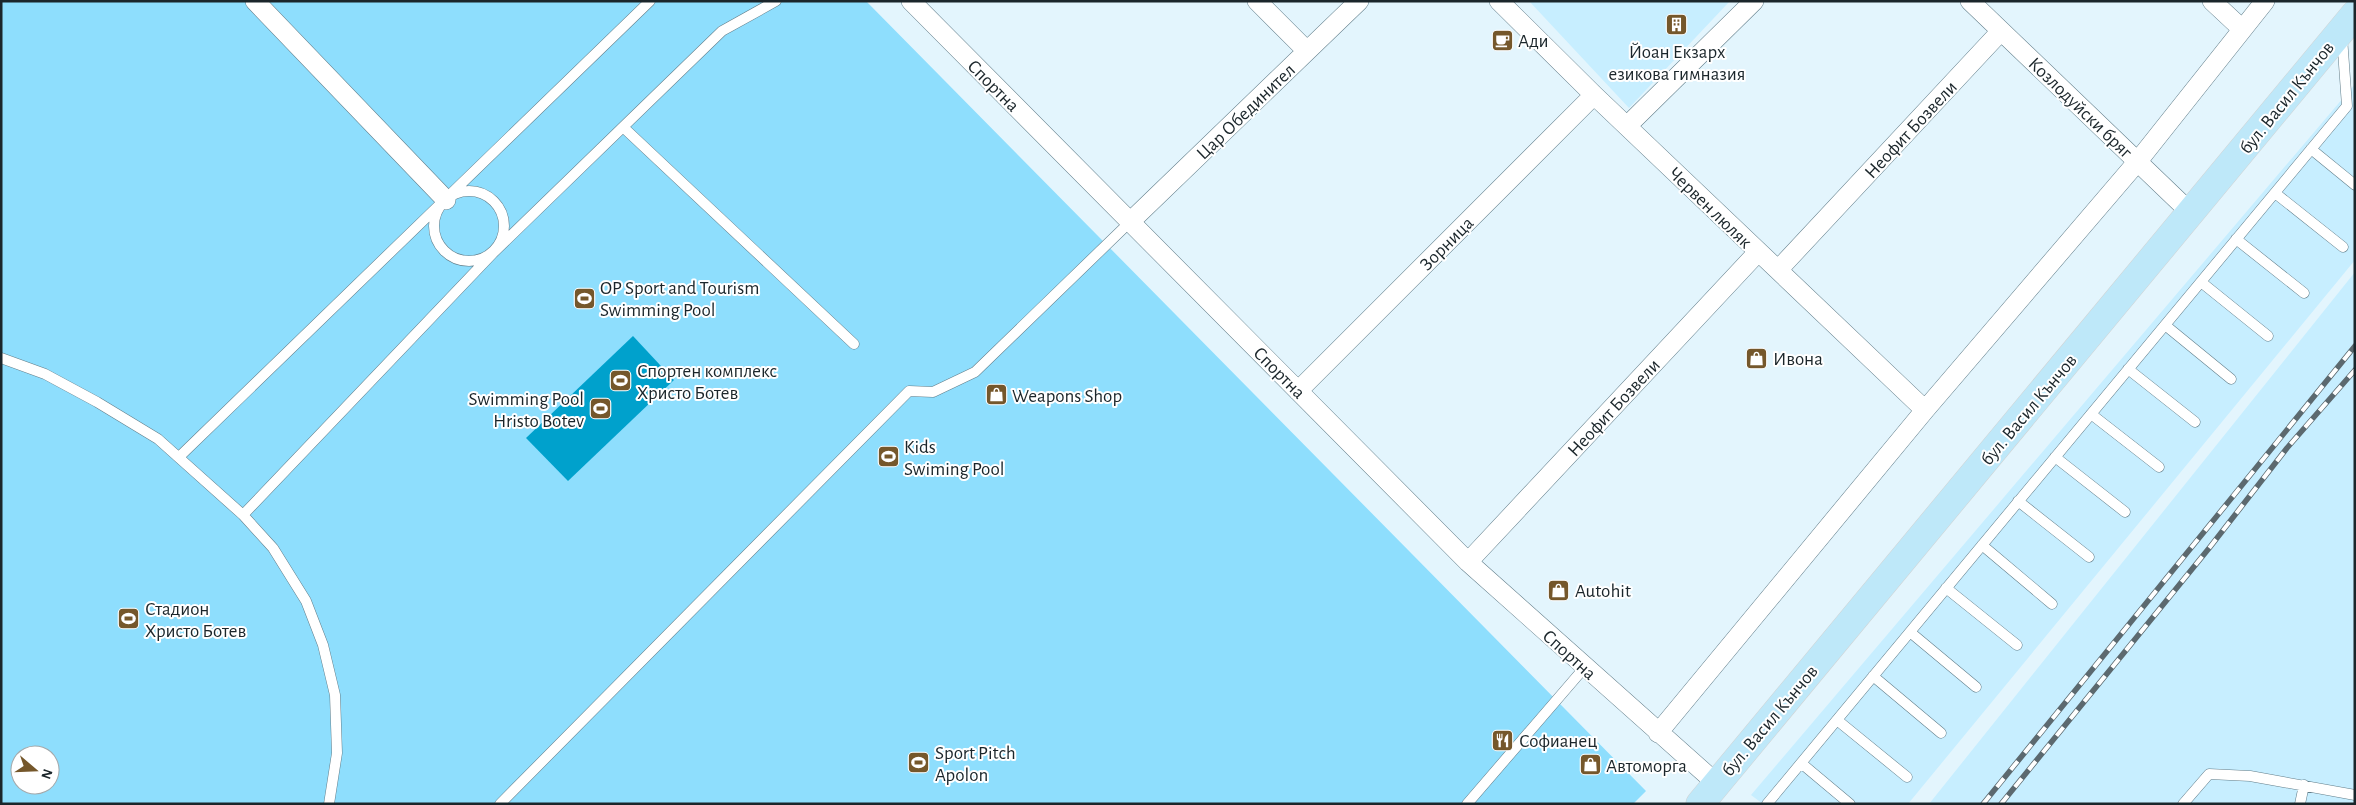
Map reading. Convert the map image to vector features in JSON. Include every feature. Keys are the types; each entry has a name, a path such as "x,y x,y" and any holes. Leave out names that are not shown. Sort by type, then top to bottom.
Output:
{"main road":[{"name":"бул. Васил Кънчов","path":"1708,794 2348,22"}],"street":[{"path":"255,1 446,200"},
{"name":"Спортна","path":"910,1 1131,221 1468,562 1658,733 1708,794"},
{"path":"1257,1 1307,51"},
{"name":"Цар Обединител","path":"1131,221 1359,1"},
{"name":"Червен люляк","path":"1499,1 1594,95 1925,410"},
{"path":"1627,126 1754,1"},
{"name":"Козлодуйски бряг","path":"1970,1 2191,213"},
{"path":"2212,1 2242,29"},
{"path":"1658,733 1925,410 2138,161 2265,1"},
{"name":"Неофит Бозвели","path":"1778,270 2001,31"},
{"name":"Зорница","path":"1298,391 1594,95"},
{"name":"Неофит Бозвели","path":"1468,562 1758,252"}],"lane":[{"path":"179,457 650,1"},
{"path":"243,515 493,253 722,31 776,1"},
{"path":"2242,29 2253,1"},
{"path":"1767,804 2236,239 2312,149 2351,110 2348,22"},
{"path":"623,127 854,344"},
{"path":"2312,149 2355,185"},
{"path":"470,191 482,193 493,199 503,215 504,230 493,253 476,262 464,262 452,257 442,249 437,241 434,228 436,216 446,200 458,192 470,191"},
{"path":"2275,193 2343,247"},
{"path":"500,804 909,392 933,392 975,372 1131,221"},
{"path":"2236,239 2304,293"},
{"path":"2201,282 2268,336"},
{"path":"2165,325 2231,379"},
{"path":"1,358 45,374 97,402 158,439 243,515 273,548 306,601 324,645 335,695 337,753 329,804"},
{"path":"2128,369 2195,422"},
{"path":"2091,414 2159,467"},
{"path":"2056,457 2126,512"},
{"path":"2018,501 2089,557"},
{"path":"1982,545 2052,604"},
{"path":"1946,588 2017,645"},
{"path":"1910,632 1976,687"},
{"path":"1467,804 1584,667"},
{"path":"1873,676 1941,733"},
{"path":"1837,720 1907,777"},
{"path":"1800,763 1850,804"},
{"path":"2183,804 2209,774 2250,776 2355,795"},
{"path":"2300,804 2304,786"}],"shaded area":[{"name":"Спортен комплекс Христо Ботев","path":"1,1 866,1 1646,791 1633,804 1,804"},
{"path":"1529,1 1730,1 1629,108"},
{"path":"2355,84 2355,260 1908,804 1763,804 1751,795"},
{"path":"2355,272 2355,804 1929,804"},
{"name":"Swimming Pool Hristo Botev","path":"633,336 674,380 568,481 526,438"}],"railway":[{"path":"1983,804 2355,346"},
{"path":"2001,804 2210,547 2287,448 2355,370"}],"place":[{"name":"Йоан Екзарх езикова гимназия","path":"1677,25"},
{"name":"Ади","path":"1502,40"},
{"name":"OP Sport and Tourism Swimming Pool","path":"584,298"},
{"name":"Ивона","path":"1757,358"},
{"name":"Спортен комплекс Христо Ботев","path":"621,381"},
{"name":"Weapons Shop","path":"996,395"},
{"name":"Swimming Pool Hristo Botev","path":"600,409"},
{"name":"Kids Swiming Pool","path":"888,457"},
{"name":"Autohit","path":"1559,590"},
{"name":"Стадион Христо Ботев","path":"129,619"},
{"name":"Софианец","path":"1503,740"},
{"name":"Sport Pitch Apolon","path":"919,763"},
{"name":"Автоморга","path":"1590,765"}]}
